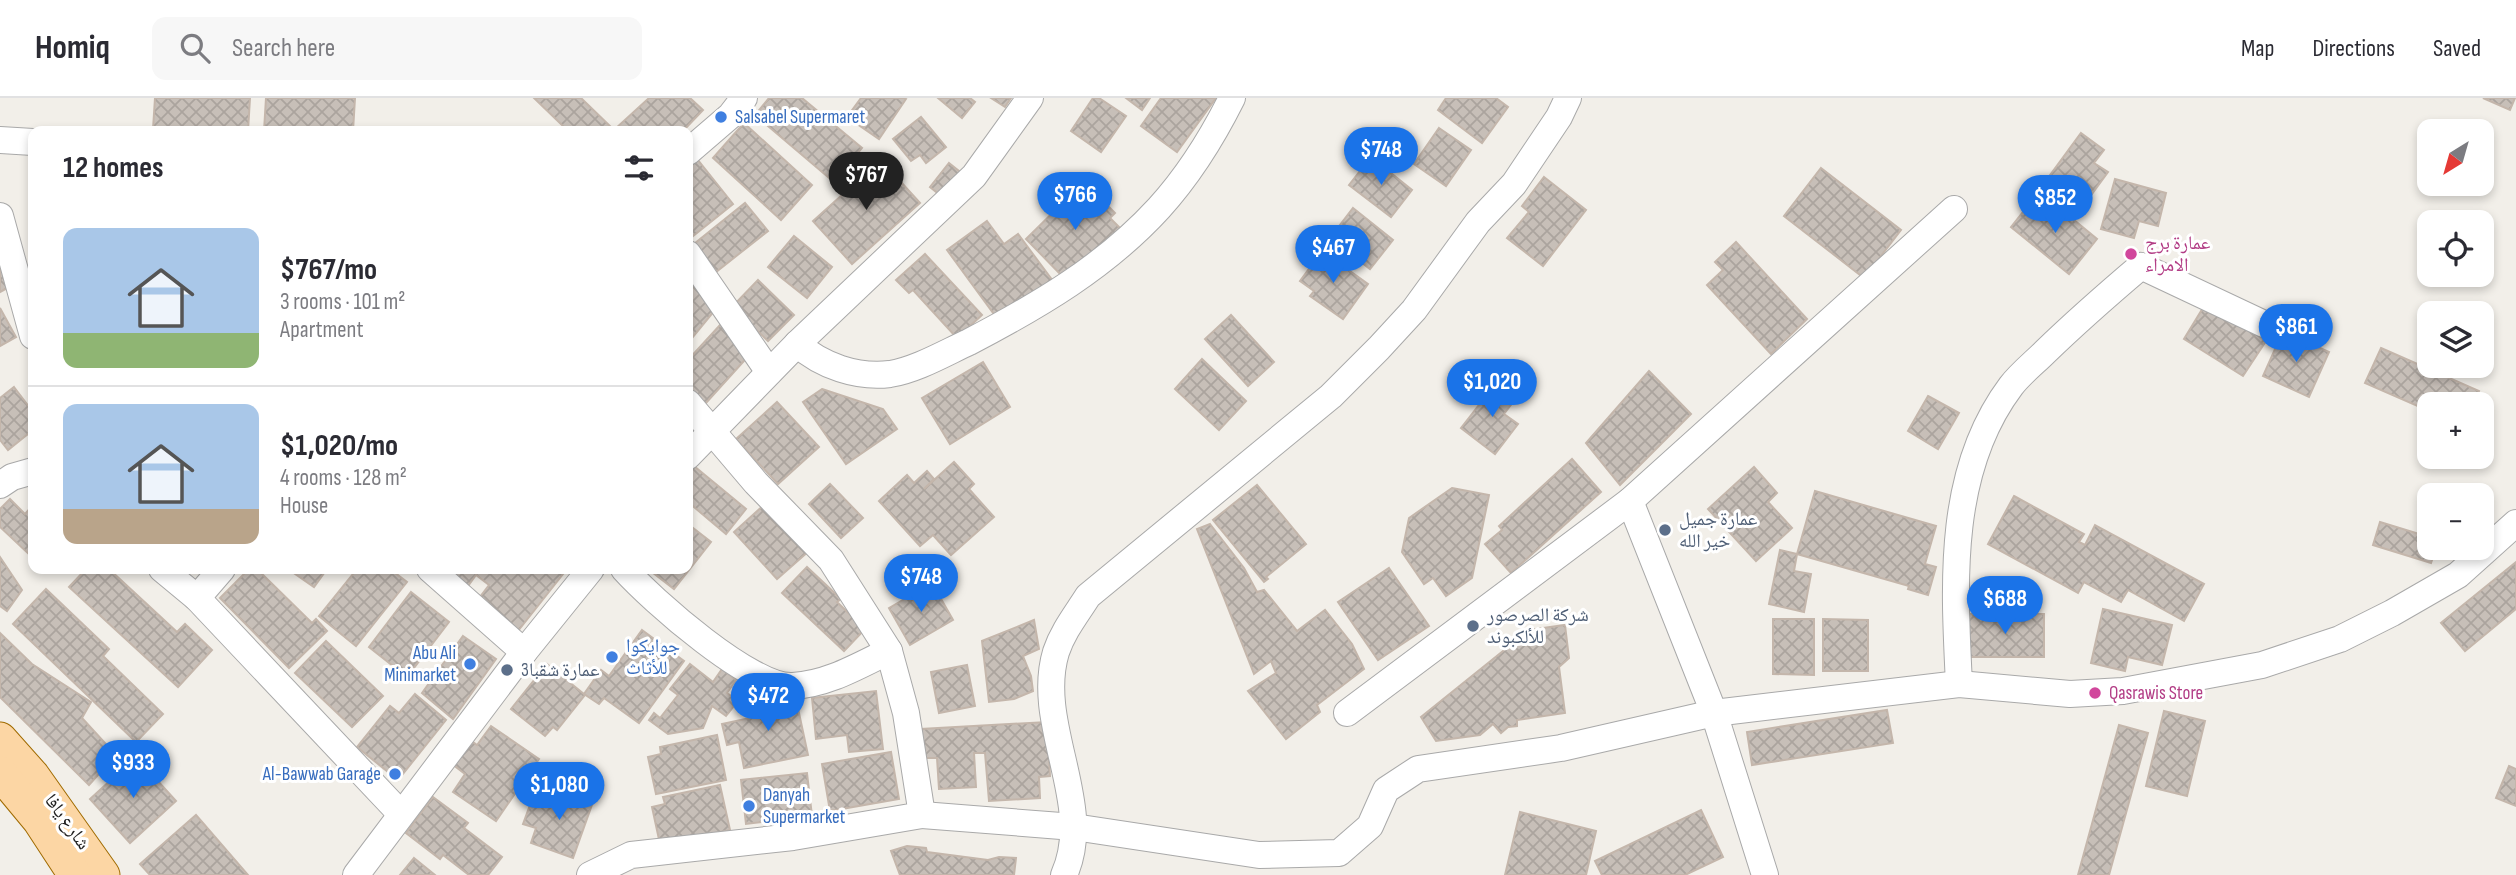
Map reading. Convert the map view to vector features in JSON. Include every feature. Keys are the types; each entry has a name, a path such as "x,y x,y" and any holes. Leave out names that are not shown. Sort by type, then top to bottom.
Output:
{"main road":[{"name":"شارع يافا","path":"0,739 33,776 103,875"},
{"name":"شارع يافا","path":"0,773 39,820 75,875"}],"street":[{"path":"693,148 732,115 744,98"},
{"path":"693,450 797,344 974,176 1030,98"},
{"path":"797,344 833,366 863,374 892,374 945,353 1040,305 1108,256 1158,208 1208,145 1232,98"},
{"path":"1065,875 1073,857 1074,827 1052,701 1055,655 1065,631 1088,596 1331,396 1379,348 1414,310 1478,222 1514,184 1559,117 1568,98"},
{"path":"0,139 28,142"},
{"path":"1347,713 1630,501 1954,209"},
{"path":"0,216 28,318"},
{"path":"693,261 769,372"},
{"path":"1959,684 1955,602 1959,529 1968,472 1990,417 2013,383 2141,266 2264,324"},
{"path":"693,408 756,483 831,559 889,651 906,713 922,815"},
{"path":"0,485 12,477 28,472"},
{"path":"1630,501 1713,713 1765,875"},
{"path":"590,875 631,855 793,837 922,815 1074,827 1259,855 1339,853 1370,826 1386,790 1418,769 1561,748 1713,713 1959,684 2070,694 2123,691 2262,665 2340,639 2392,613 2458,575 2516,523"},
{"path":"168,574 197,598 401,814"},
{"path":"197,598 218,574"},
{"path":"436,574 524,652"},
{"path":"356,875 524,652 587,574"},
{"path":"629,574 646,593 751,675 790,687 824,681 889,651"}],"building":[{"path":"155,98 250,98 248,126 153,126"},
{"path":"266,98 355,98 353,126 264,126"},
{"path":"534,98 581,98 610,126 563,126"},
{"path":"649,98 690,98 703,110 688,126 618,126"},
{"path":"769,98 802,98 862,148 834,182 755,115"},
{"path":"861,98 906,99 879,139 847,117"},
{"path":"938,98 970,98 975,102 962,118"},
{"path":"991,98 1011,98 1005,107"},
{"path":"1093,98 1099,98 1126,116 1101,152 1071,131"},
{"path":"1126,98 1150,98 1142,110"},
{"path":"1161,98 1216,98 1177,152 1141,126"},
{"path":"1446,98 1496,98 1508,107 1482,143 1438,110"},
{"path":"2483,98 2515,98 2510,110"},
{"path":"921,117 946,147 926,163 920,155 911,161 893,139"},
{"path":"744,123 812,185 781,220 713,158"},
{"path":"1439,128 1471,150 1446,186 1414,164"},
{"path":"2081,133 2104,150 2094,163 2108,172 2078,213 2042,186"},
{"path":"1371,157 1412,190 1391,217 1349,185"},
{"path":"698,160 733,204 693,236 693,164"},
{"path":"881,160 920,203 852,264 813,221"},
{"path":"949,163 964,175 945,199 930,187"},
{"path":"1821,168 1901,230 1864,278 1784,216"},
{"path":"1544,177 1586,210 1543,266 1507,238 1529,212 1522,206"},
{"path":"2115,179 2166,193 2158,226 2139,221 2134,238 2101,229"},
{"path":"1084,182 1115,213 1110,218 1121,229 1067,281 1026,239"},
{"path":"2034,198 2052,213 2057,206 2097,239 2069,274 2011,227"},
{"path":"745,203 768,231 716,272 694,244"},
{"path":"1353,208 1393,240 1370,269 1330,238"},
{"path":"987,221 1004,244 1018,234 1053,281 999,321 947,250"},
{"path":"794,236 832,267 807,298 768,267"},
{"path":"1736,242 1807,319 1771,354 1707,285 1723,270 1715,262"},
{"path":"1322,251 1368,284 1343,319 1310,296 1314,291 1300,281"},
{"path":"925,254 982,315 957,338 913,290 909,293 896,280"},
{"path":"0,267 11,286 0,292"},
{"path":"758,280 794,315 768,341 732,307"},
{"path":"693,282 720,304 693,337"},
{"path":"2206,303 2266,341 2243,376 2184,339"},
{"path":"0,308 16,337 0,346"},
{"path":"1231,315 1274,362 1248,386 1205,339"},
{"path":"721,324 752,352 705,404 693,393 693,355"},
{"path":"2283,331 2329,352 2309,397 2263,376"},
{"path":"2381,348 2417,364 2417,378 2449,378 2479,391 2417,392 2417,406 2365,383"},
{"path":"1202,359 1246,401 1219,430 1175,389"},
{"path":"983,362 1010,407 950,444 922,398"},
{"path":"1649,371 1691,414 1620,485 1586,443"},
{"path":"1497,382 1517,397 1504,414 1518,424 1495,454 1461,428"},
{"path":"14,387 28,405 28,434 8,450 0,440 0,398"},
{"path":"822,389 883,409 897,429 846,464 803,402"},
{"path":"1928,396 1959,413 1938,449 1908,431"},
{"path":"777,402 819,447 778,484 736,439"},
{"path":"1572,459 1601,492 1511,573 1485,544 1502,530 1499,526"},
{"path":"954,462 974,484 969,489 994,517 951,555 933,535 920,546 879,501 907,475 914,483 927,471 934,479 924,489"},
{"path":"693,467 746,509 726,534 693,506"},
{"path":"1754,467 1777,493 1768,502 1792,528 1756,561 1708,509"},
{"path":"830,484 863,518 841,538 809,504"},
{"path":"1257,485 1306,544 1266,577 1268,579 1264,582 1213,520"},
{"path":"1452,488 1489,495 1472,578 1446,596 1433,578 1424,584 1402,552 1409,518"},
{"path":"1815,491 1936,526 1925,564 1936,567 1928,595 1908,589 1909,586 1797,554"},
{"path":"2014,496 2084,534 2079,542 2085,545 2095,525 2204,584 2184,621 2128,590 2121,602 2084,582 2078,593 1988,544"},
{"path":"10,499 25,514 28,511 28,553 0,527 0,509"},
{"path":"766,503 809,551 777,579 734,532"},
{"path":"2380,522 2417,533 2417,559 2373,545"},
{"path":"1210,524 1244,568 1257,592 1264,590 1297,631 1325,610 1352,644 1364,669 1317,705 1320,712 1286,739 1248,691 1276,673 1271,661 1254,674 1197,529"},
{"path":"693,528 711,542 693,565"},
{"path":"1780,550 1797,554 1794,571 1811,574 1804,612 1769,604"},
{"path":"0,557 22,590 7,611 0,606"},
{"path":"2516,562 2516,609 2465,651 2441,623"},
{"path":"807,567 841,599 837,602 865,629 844,651 782,593"},
{"path":"1389,568 1429,626 1378,660 1338,602"},
{"path":"81,574 114,574 177,632 185,624 212,650 178,687 69,587"},
{"path":"244,574 262,574 312,623 316,619 327,631 289,668 220,598"},
{"path":"295,574 323,574 314,587"},
{"path":"353,574 397,574 407,582 356,646 319,616"},
{"path":"452,574 563,574 514,636 480,597 489,585 476,575 468,586"},
{"path":"654,574 686,574 674,589"},
{"path":"932,583 953,620 910,645 889,608"},
{"path":"46,589 109,649 103,656 163,714 136,742 13,624"},
{"path":"411,592 449,622 407,677 369,647"},
{"path":"2103,609 2172,625 2162,665 2128,657 2125,671 2091,663"},
{"path":"1966,614 2044,614 2044,657 1966,657"},
{"path":"1773,619 1814,619 1814,675 1773,674"},
{"path":"1823,619 1868,620 1868,671 1823,671"},
{"path":"1034,620 1039,649 1023,656 1031,676 1033,691 1014,699 989,702 982,641"},
{"path":"1565,625 1569,658 1559,667 1565,713 1517,720 1517,726 1508,727 1501,733 1493,724 1480,735 1436,741 1421,717 1529,630"},
{"path":"642,630 684,661 639,723 604,698 599,704 584,694 601,670 609,676"},
{"path":"0,633 32,664 91,702 82,718 116,755 89,785 0,697"},
{"path":"463,636 496,659 453,719 422,693"},
{"path":"326,641 383,696 352,727 295,673"},
{"path":"547,664 585,695 557,730 553,727 545,736 511,709"},
{"path":"690,664 713,682 722,669 736,680 727,693 738,701 726,716 712,706 703,728 668,734 649,720 654,713 660,718 678,695 670,689"},
{"path":"967,665 975,706 939,713 931,672"},
{"path":"876,691 883,749 849,752 847,735 816,739 812,698"},
{"path":"415,694 446,720 398,780 357,747 390,706 399,713"},
{"path":"764,695 766,705 796,699 808,755 744,768 739,742 727,745 722,724 750,718 746,699"},
{"path":"1887,710 1893,743 1752,765 1747,732"},
{"path":"2164,711 2205,721 2187,796 2146,786"},
{"path":"1047,722 1050,776 1039,777 1040,798 989,801 985,753 974,753 976,787 939,789 937,758 923,758 921,729"},
{"path":"2119,725 2148,733 2109,875 2078,875"},
{"path":"491,726 539,759 496,821 453,792 465,774 452,764 469,739 477,745"},
{"path":"717,735 726,780 656,794 648,757 661,754 660,747"},
{"path":"891,752 899,799 830,811 822,764"},
{"path":"136,757 176,801 130,843 90,799"},
{"path":"2509,766 2516,769 2516,806 2496,798"},
{"path":"807,773 812,816 746,824 741,780"},
{"path":"720,785 730,830 660,844 652,807 665,804 663,797"},
{"path":"571,791 594,799 573,858 531,843 536,828 523,824 534,794 566,805"},
{"path":"433,797 468,823 464,828 502,857 488,875 469,875 443,855 440,859 406,833"},
{"path":"1701,810 1723,857 1685,875 1602,875 1595,861"},
{"path":"1520,812 1596,831 1586,875 1505,875"},
{"path":"196,815 248,875 150,875 140,864"},
{"path":"907,846 926,848 927,852 988,860 999,857 1016,858 1014,875 900,875 891,851"},
{"path":"414,858 435,875 400,875"}],"place":[{"name":"Salsabel Supermaret","path":"721,117"},
{"name":"عمارة برج الامراء","path":"2131,254"},
{"name":"عمارة جميل خير الله","path":"1665,530"},
{"name":"شركة الصرصور للألكبوند","path":"1473,626"},
{"name":"جوايكوا للأثاث","path":"612,657"},
{"name":"Abu Ali Minimarket","path":"470,664"},
{"name":"عمارة شقبا3","path":"507,670"},
{"name":"Qasrawis Store","path":"2095,693"},
{"name":"Al-Bawwab Garage","path":"395,774"},
{"name":"Danyah Supermarket","path":"749,806"}]}
